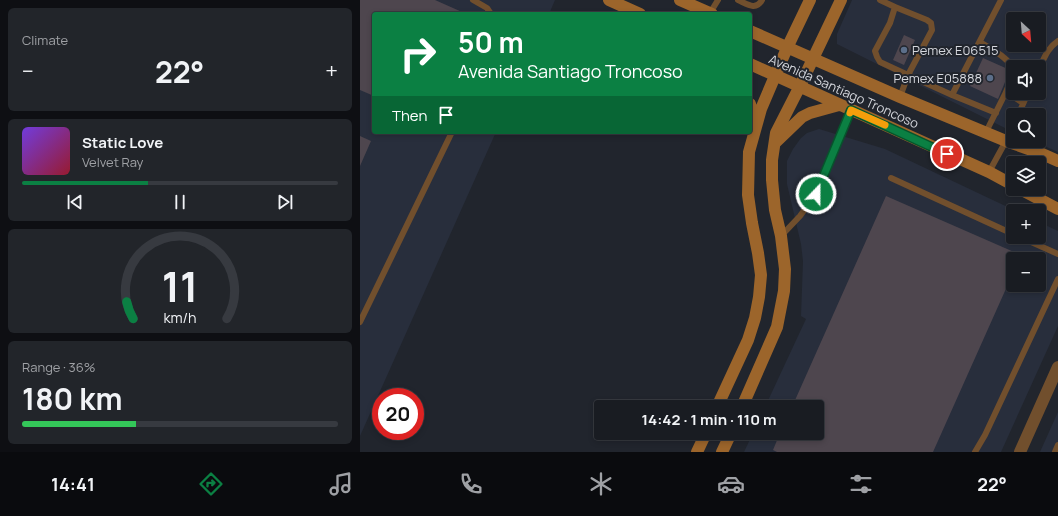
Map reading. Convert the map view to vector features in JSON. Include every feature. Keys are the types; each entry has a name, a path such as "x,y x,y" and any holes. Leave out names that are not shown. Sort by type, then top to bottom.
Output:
{"main road":[{"path":"609,0 636,12"},
{"path":"680,0 707,12"},
{"path":"721,400 748,340 755,318 759,297 761,275 748,195 749,152 761,109 787,48 810,0"},
{"path":"745,400 777,327 784,291 785,269 782,236 775,210 772,180 772,160 776,133 841,0"},
{"name":"Avenida Santiago Troncoso","path":"752,32 900,97 1006,141"},
{"name":"Avenida Santiago Troncoso","path":"752,65 1006,181"},
{"path":"775,142 802,117 810,113 839,105"},
{"path":"752,112 754,132"},
{"name":"Avenida Santiago Troncoso","path":"1026,148 1058,162"},
{"path":"1033,196 1058,209"},
{"path":"697,452 703,440"},
{"path":"722,452 728,440"}],"street":[{"path":"1020,452 1058,367"}],"lane":[{"path":"473,0 487,8 490,12"},
{"path":"712,12 718,0"},
{"path":"740,0 757,6 762,0"},
{"path":"880,0 931,23 932,30 908,75 900,97"},
{"path":"952,95 1001,0"},
{"path":"896,7 890,23 875,51 877,59 880,62 952,95 996,113"},
{"path":"1043,60 1048,50 1058,41"},
{"path":"980,42 1007,60"},
{"path":"986,132 1006,92"},
{"path":"1020,100 1024,102 1021,108"},
{"path":"782,236 800,216 816,194 851,110"},
{"path":"360,322 451,134"},
{"path":"988,172 1006,141"},
{"path":"891,178 1006,231"},
{"path":"1036,244 1058,254"},
{"path":"975,452 985,435 1058,279"},
{"path":"1055,452 1058,445"}],"shaded area":[{"path":"360,0 555,0 550,12 372,12 372,134 495,134 381,388 372,388 372,409 360,436"},
{"path":"852,0 1058,0 1058,152 1046,147 1046,108 1006,108 1006,128 837,44 837,34"},
{"path":"819,129 885,149 1006,206 1006,244 1046,244 1046,225 1058,231 1058,326 1001,452 744,452 750,440 824,440 824,400 768,400 806,319 801,316 803,261 801,244 787,184 787,161 801,138 807,133"},
{"path":"1058,412 1058,452 1040,452"}],"building":[{"path":"360,0 435,0 462,12 372,12 372,95 360,90"},
{"name":"Pemex E06515","path":"904,35 915,40 904,65 893,60"},
{"name":"Pemex E05888","path":"983,58 1006,68 1006,80 998,99 970,86"},
{"path":"360,136 371,141 360,166"},
{"path":"886,196 1014,252 1006,252 1006,289 933,452 777,452 773,450 777,440 824,440 824,400 795,400"}],"slow traffic":[{"path":"850,113 851,110 885,125"}],"place":[{"name":"Pemex E06515","path":"904,50"},
{"name":"Pemex E05888","path":"990,78"}],"route":[{"path":"816,194 851,110 947,154"}]}
